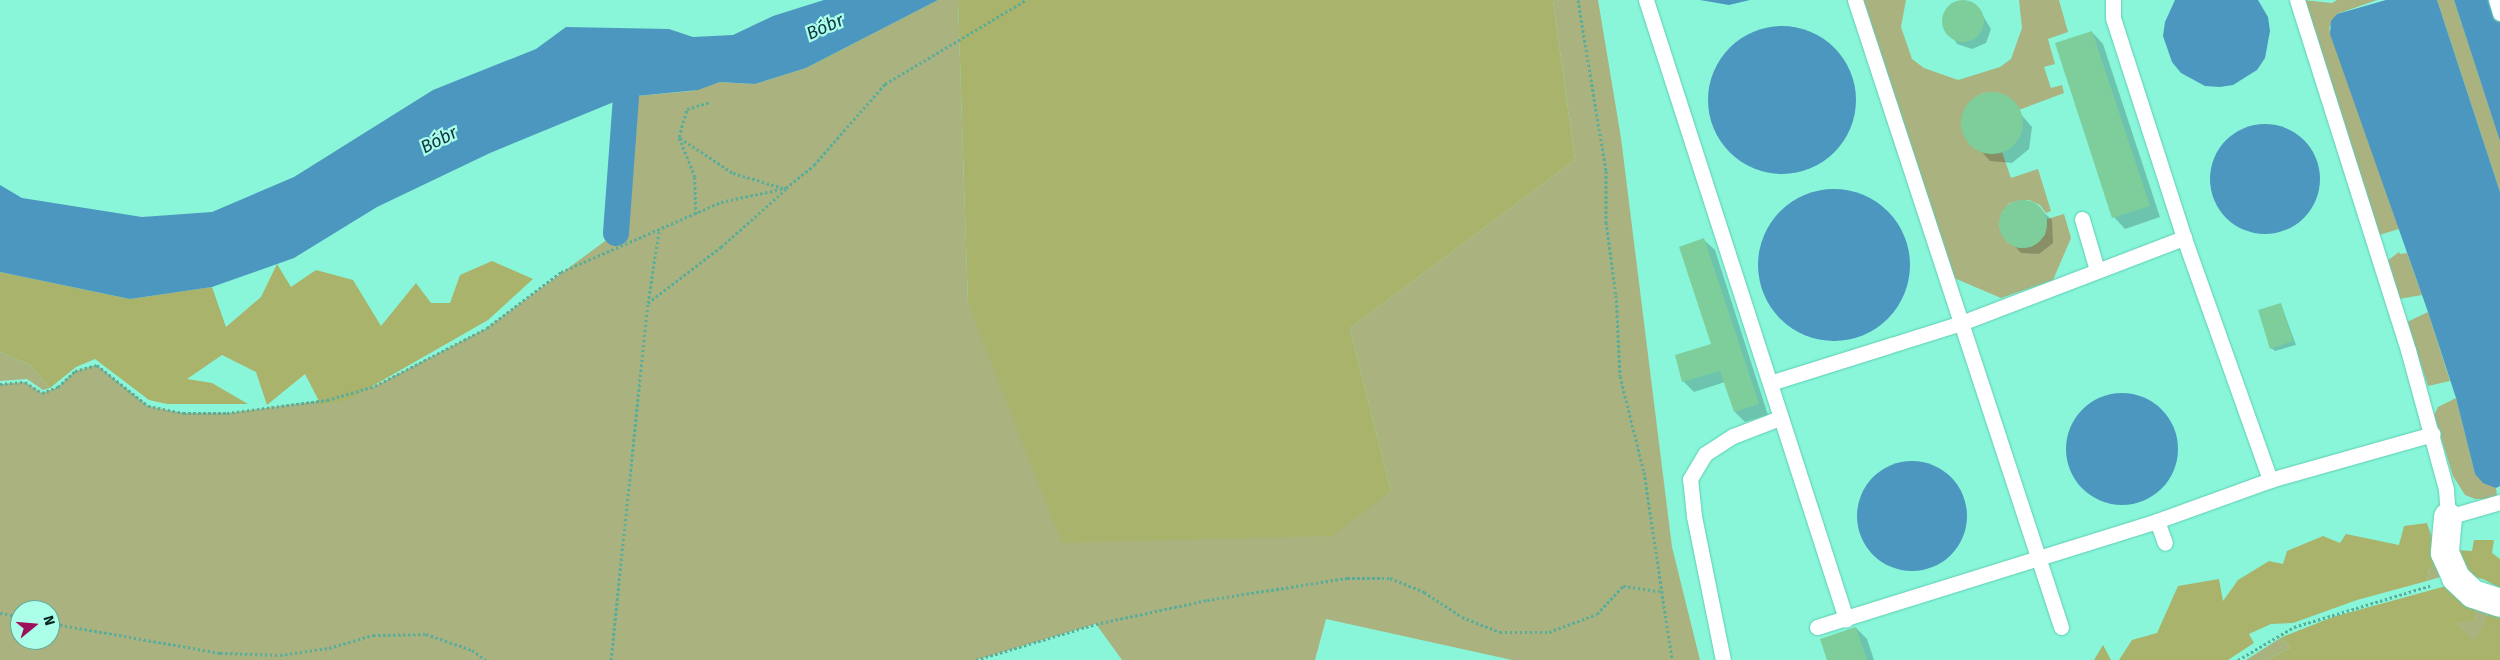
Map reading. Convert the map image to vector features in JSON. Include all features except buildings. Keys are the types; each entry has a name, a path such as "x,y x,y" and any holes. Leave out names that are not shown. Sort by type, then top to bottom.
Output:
{"street":[{"path":"2448,517 2445,553 2456,578 2473,594 2500,602"}],"lane":[{"path":"1646,0 1846,619"},
{"path":"1855,0 2040,557 2061,627"},
{"path":"2113,0 2113,18 2184,238 2270,480"},
{"path":"2297,0 2432,434 2446,489 2448,517 2500,502"},
{"path":"2496,0 2500,13"},
{"path":"2082,219 2096,270"},
{"path":"1770,383 1961,323 2184,238"},
{"path":"1723,660 1694,516 1690,479 1705,454 1733,436 1780,418"},
{"path":"1816,627 2157,521 2270,480 2432,434"},
{"path":"2157,521 2165,543"}],"path":[{"path":"648,302 721,247 814,165 885,84 1026,0"},
{"path":"1578,0 1606,171 1606,222 1616,295 1620,376 1644,472 1660,591 1672,660"},
{"path":"696,214 695,177 679,137 687,109 710,102"},
{"path":"679,137 732,173 757,183 786,188"},
{"path":"0,384 25,382 42,393 58,387 75,371 97,365 148,406 183,413 227,413 327,400 375,386 420,365 487,328 561,272 659,232 721,202 786,188"},
{"path":"611,660 648,302 659,232"},
{"path":"976,660 1096,624 1207,600 1347,578 1390,578 1424,592 1462,616 1500,632 1549,632 1597,614 1623,586 1660,591"},
{"path":"2238,660 2294,627 2364,603 2456,578"},
{"path":"60,625 220,653 270,654 329,648 373,635 426,634 472,650 486,660"}],"green space":[{"path":"938,0 958,0 968,304 1391,491 1350,328 1575,160 1553,0 1598,0 1621,138 1672,547 1700,660 1512,660 1326,619 1315,660 1122,660 1096,624 976,660 0,660 0,384 25,382 42,393 58,387 75,371 97,365 148,406 183,413 227,413 327,400 375,386 487,328 616,233 626,97 691,91 720,82 755,84 806,68"},
{"path":"958,0 1553,0 1575,160 1350,328 1391,491 1333,536 1062,543 968,304"},
{"path":"1862,0 1906,0 1901,27 1912,59 1924,68 1958,80 2000,67 2011,59 2022,28 2019,0 2059,0 2068,32 2048,39 2055,64 2044,67 2051,88 2062,85 2064,93 2019,110 2007,96 1983,93 1965,108 1961,124 1970,145 1984,153 2002,152 2011,178 2038,169 2051,211 2046,213 2040,205 2029,200 2010,203 2002,212 1999,225 2007,242 2018,248 2031,247 2045,235 2047,219 2064,214 2071,238 2053,280 2001,298 1954,278"},
{"path":"2303,0 2332,3 2337,0 2377,0 2337,14 2329,28 2399,229 2379,235"},
{"path":"2437,0 2454,0 2500,140 2500,192"},
{"path":"2399,252 2400,254 2407,253 2422,295 2399,299 2387,261"},
{"path":"492,261 533,279 488,320 350,399 321,405 305,374 267,405 256,372 222,355 187,379 212,383 248,404 167,404 149,400 95,359 76,367 50,388 30,365 0,352 0,272 130,299 212,287 226,327 261,297 277,264 291,287 316,270 353,280 381,326 416,283 431,303 450,303 460,275"},
{"path":"2428,312 2450,381 2428,386 2407,322"},
{"path":"0,352 30,365 50,388 43,390 27,379 0,381"},
{"path":"2456,398 2475,474 2496,488 2497,496 2492,499 2475,499 2465,495 2453,476 2434,415 2438,407"},
{"path":"2427,523 2444,569 2440,577 2427,581 2429,570 2437,562"},
{"path":"2427,523 2437,562 2429,570 2427,581 2357,600 2293,623 2271,624 2249,634 2254,643 2228,660 2119,660 2132,640 2157,633 2178,586 2219,579 2223,601 2238,580 2269,561 2283,564 2287,551 2323,536 2340,543 2346,534 2399,545 2404,526"},
{"path":"2474,540 2494,540 2492,553 2500,559 2500,588 2483,579 2466,575 2458,550 2472,551"},
{"path":"2446,586 2464,603 2477,607 2475,621 2456,623 2475,641 2490,610 2500,612 2500,660 2266,660 2290,648 2282,637 2333,617"},
{"path":"2477,607 2490,610 2475,642 2455,622 2475,621"},
{"path":"2282,637 2290,648 2266,660 2246,660"},
{"path":"2103,645 2111,660 2094,660"}],"water":[{"name":"Bóbr","path":"824,0 938,0 806,68 755,84 720,82 698,90 626,97 490,153 377,207 294,258 212,287 130,299 0,272 0,185 22,198 142,217 212,212 294,177 433,90 536,49 566,27 669,29 693,37 733,35 773,16"},
{"path":"1700,0 1750,0 1729,5"},
{"path":"2175,0 2258,0 2268,17 2270,31 2265,58 2257,70 2233,85 2220,87 2205,86 2181,73 2172,62 2163,36 2165,22"},
{"path":"2386,0 2437,0 2500,192 2500,486 2496,488 2483,483 2475,474 2456,398 2428,312 2330,34 2331,21 2337,14"},
{"path":"2454,0 2500,0 2500,141"},
{"path":"1782,26 1796,27 1810,32 1834,48 1850,72 1855,86 1855,114 1850,128 1834,152 1810,168 1796,173 1782,174 1768,173 1754,168 1730,152 1714,128 1709,114 1708,100 1709,86 1714,72 1730,48 1754,32 1768,27"},
{"path":"2265,124 2286,128 2304,140 2316,158 2320,179 2316,200 2304,218 2286,230 2265,234 2244,230 2226,218 2214,200 2210,179 2214,158 2226,140 2244,128"},
{"path":"1834,189 1849,190 1863,195 1888,211 1904,236 1909,250 1909,280 1904,294 1888,319 1863,335 1849,340 1834,341 1819,340 1805,335 1780,319 1764,294 1759,280 1758,265 1759,250 1764,236 1780,211 1805,195 1819,190"},
{"path":"2122,393 2144,397 2162,409 2174,427 2178,449 2174,471 2162,489 2144,501 2122,505 2100,501 2082,489 2070,471 2066,449 2070,427 2082,409 2100,397"},
{"path":"1912,461 1933,465 1951,477 1963,495 1967,516 1963,537 1951,555 1933,567 1912,571 1891,567 1873,555 1861,537 1857,516 1861,495 1873,477 1891,465"}],"waterway":[{"path":"616,233 626,97"}]}
